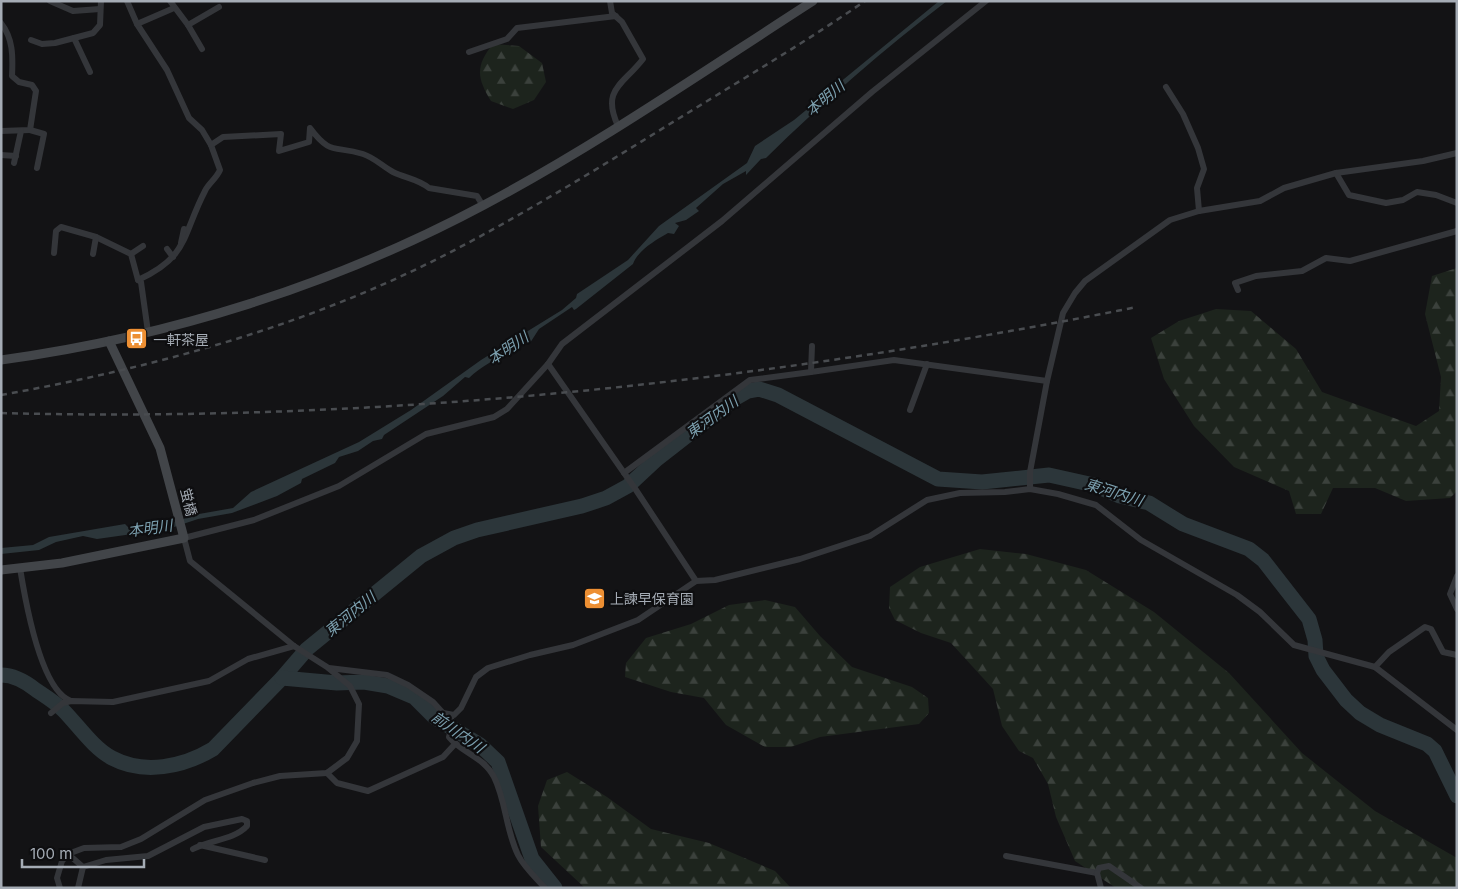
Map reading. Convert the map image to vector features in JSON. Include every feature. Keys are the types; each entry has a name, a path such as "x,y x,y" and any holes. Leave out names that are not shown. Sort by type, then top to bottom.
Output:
{"street":[{"path":"50,1 73,11 100,9"},
{"path":"31,40 42,44 93,33 100,25 101,1"},
{"path":"126,1 137,24 167,70 189,118 202,130 211,145 220,170 215,181 205,189 180,249 158,271 138,280"},
{"path":"170,1 188,25 202,49"},
{"path":"610,1 612,13 616,16 644,59 624,79 611,100 612,111 618,126"},
{"path":"1,360 109,341 217,314 342,270 426,234 483,206 550,169 813,1"},
{"path":"1,570 79,560 254,520 338,486 426,434 494,417 507,409 548,364 562,344 722,221 872,92 986,1"},
{"path":"188,25 219,6"},
{"path":"137,24 174,8"},
{"path":"469,52 506,39 518,28 616,16"},
{"path":"1,23 7,30 12,47 12,76 19,82 32,85 36,91 30,130"},
{"path":"74,38 90,72"},
{"path":"1166,87 1183,114 1198,148 1204,169 1197,188 1199,211"},
{"path":"211,145 223,138 281,134 279,151 309,142 310,128 321,143 345,152 362,154 377,160 393,172 423,183 429,188 477,196 483,206"},
{"path":"1,131 30,130 44,134 37,168"},
{"path":"14,163 21,131"},
{"path":"1030,488 1030,472 1047,381 1064,314 1075,293 1085,281 1170,220 1199,211 1260,201 1284,188 1336,173 1423,161 1457,153"},
{"path":"1,155 16,156"},
{"path":"1336,173 1349,195 1386,203 1403,200 1417,192 1436,195 1457,203"},
{"path":"54,253 56,231 61,227 96,237 131,254 138,280 141,282 148,332"},
{"path":"180,249 184,229"},
{"path":"1238,290 1235,283 1256,276 1302,271 1326,258 1350,260 1457,231"},
{"path":"93,254 96,237"},
{"path":"131,254 143,246"},
{"path":"167,249 173,258"},
{"name":"蛍橋","path":"109,341 160,448 170,479 183,535"},
{"path":"811,372 812,346"},
{"path":"624,473 750,380 894,360 1047,381"},
{"path":"548,364 636,490 696,581"},
{"path":"910,410 927,364"},
{"path":"450,716 461,708 476,677 488,668 530,655 573,645 638,620 696,581 715,580 800,560 854,542 870,536 927,500 960,492 1005,492 1030,488 1096,504 1141,540 1237,595 1260,612 1294,645 1375,667 1457,730"},
{"path":"60,888 56,878 62,861 68,854 84,848 122,847 141,839 205,800 253,783 280,776 327,773 347,758 356,741 360,720 359,704 350,686 327,667 296,648 190,561 183,535"},
{"path":"20,568 40,658 50,678 66,699 71,701"},
{"path":"1457,576 1450,594 1457,609"},
{"path":"1375,667 1389,652 1425,628 1431,629 1443,652 1457,655"},
{"path":"51,713 63,703 71,701 113,702 210,681 248,659 296,648"},
{"path":"327,667 387,675 408,685 433,702 443,713 450,716 453,724 449,737 455,744 471,752 485,764 494,776 518,855 545,888"},
{"path":"327,773 337,783 368,791 443,757 455,744"},
{"path":"83,867 106,860 148,856 204,827 242,819 247,821 247,826 241,832 192,849"},
{"path":"200,845 265,860"},
{"path":"68,854 83,867"},
{"path":"1006,856 1097,873"},
{"path":"1102,888 1097,873 1099,868 1109,866 1141,888"},
{"path":"78,888 83,867"}],"green space":[{"path":"493,44 519,46 542,63 546,82 534,100 513,109 491,101 483,85 480,72 483,59"},
{"path":"1457,268 1457,491 1450,498 1406,501 1375,488 1333,488 1321,514 1296,514 1289,491 1234,467 1194,426 1164,379 1151,338 1179,321 1216,309 1251,311 1296,349 1322,392 1416,426 1439,411 1441,377 1425,314 1432,276"},
{"path":"980,549 1026,554 1086,570 1154,612 1229,673 1302,753 1375,811 1457,858 1457,888 1116,888 1075,861 1056,817 1048,784 1033,758 1019,751 1002,726 993,689 951,643 921,633 895,620 889,608 890,587 920,567"},
{"path":"765,600 795,607 820,636 852,667 912,687 928,698 929,713 919,724 820,737 791,747 765,747 726,725 704,698 671,692 625,677 626,663 646,638 691,624 729,605"},
{"path":"567,772 607,797 651,829 709,843 775,871 791,888 585,888 541,847 538,806 547,780"}],"water":[{"name":"本明川","path":"939,1 947,1 855,76 766,158 761,159 746,175 746,171 723,184 696,208 699,211 686,220 675,223 679,226 674,234 668,233 648,246 639,254 633,264 576,309 574,310 572,307 539,329 530,343 523,342 469,378 465,377 443,396 384,435 382,439 373,441 358,451 339,457 335,463 302,479 301,483 277,496 232,513 198,519 168,529 97,539 83,536 56,542 39,550 1,554 1,548 33,545 49,537 125,524 128,527 161,526 199,514 233,508 251,492 359,442 411,410 481,360 562,310 576,298 577,294 628,260 659,226 747,163 755,146 794,120"}],"waterway":[{"name":"東河内川","path":"1,675 11,676 28,684 53,702 63,710 92,742 112,758 124,763 150,767 163,767 189,760 213,749 282,678 307,649 421,556 454,538 477,530 582,506 606,498 628,486 657,459 734,399 748,391 759,389 778,395 938,479 982,482 1049,475 1094,485 1120,496 1149,503 1183,524 1249,549 1263,560 1309,619 1315,640 1316,656 1323,670 1346,700 1360,713 1380,725 1427,744 1435,751 1457,796"},
{"name":"前川内川","path":"282,678 337,683 364,682 388,686 414,697 434,717 480,745 498,762 532,859 555,888"}],"railway":[{"path":"1,395 114,372 226,342 281,324 389,282 472,241 565,188 776,59 865,1"},
{"path":"1,413 144,414 287,411 429,404 572,392 855,357 1137,307"}],"place":[{"name":"一軒茶屋","path":"137,339"},
{"name":"上諫早保育園","path":"594,598"}]}
